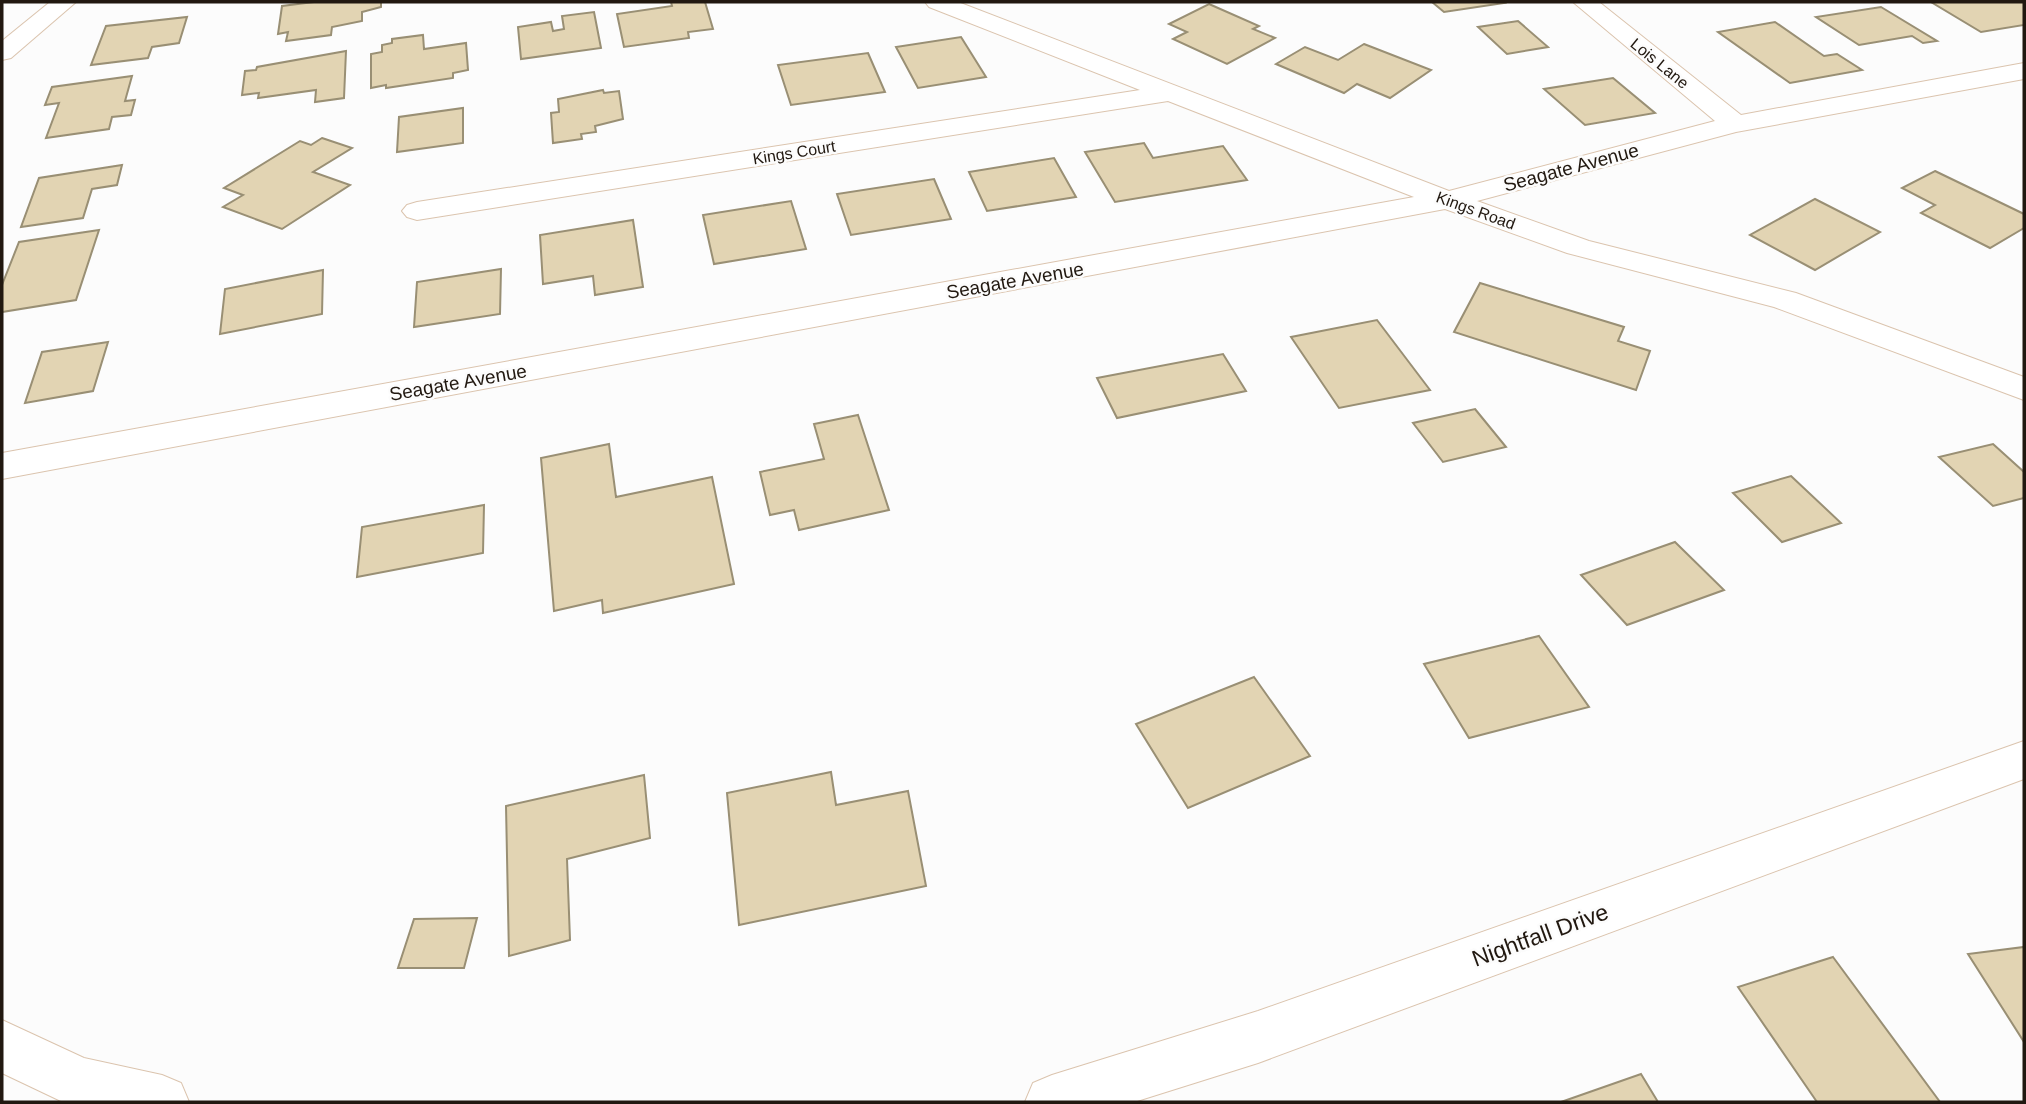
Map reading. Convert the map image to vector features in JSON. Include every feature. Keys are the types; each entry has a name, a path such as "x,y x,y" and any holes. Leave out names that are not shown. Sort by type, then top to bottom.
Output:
{"street":[{"path":"2,53 64,2"},
{"name":"Kings Road","path":"937,2 1447,200 1578,247 1785,300 2024,389"},
{"name":"Lois Lane","path":"1585,2 1736,124"},
{"name":"Seagate Avenue","path":"2,466 1447,200 1736,124 2024,71"},
{"name":"Kings Court","path":"417,211 1171,93"},
{"name":"Nightfall Drive","path":"1052,1102 1258,1037 2024,760"},
{"path":"2,1046 80,1083 162,1102"}],"building":[{"path":"314,2 381,2 381,7 362,12 362,21 332,27 331,35 286,41 288,32 278,34 282,6"},
{"path":"671,2 705,2 713,29 688,32 689,38 624,47 617,14 672,6"},
{"path":"1432,2 1502,2 1504,3 1444,12"},
{"path":"1931,2 2024,2 2024,25 1981,32"},
{"path":"1209,4 1259,26 1253,29 1275,38 1227,64 1173,39 1187,32 1169,24"},
{"path":"1881,7 1937,41 1923,43 1912,36 1859,45 1816,17"},
{"path":"594,12 601,48 521,59 518,27 551,22 553,31 564,29 562,16"},
{"path":"187,17 179,43 152,47 148,58 91,65 106,26"},
{"path":"1518,21 1548,47 1507,54 1478,27"},
{"path":"1775,22 1824,56 1837,54 1862,70 1790,83 1718,32"},
{"path":"423,35 424,49 466,43 468,70 453,73 453,78 371,88 371,54 382,52 382,45 392,43 392,39"},
{"path":"961,37 986,77 918,88 896,47"},
{"path":"1364,44 1431,70 1390,98 1357,84 1344,93 1276,64 1305,47 1338,60"},
{"path":"346,51 344,98 315,102 316,90 258,98 259,93 242,95 245,71"},
{"path":"868,53 885,92 791,105 778,65"},
{"path":"132,76 125,101 135,100 131,115 112,117 109,129 46,138 59,103 45,105 52,87"},
{"path":"1613,78 1655,113 1585,125 1544,89"},
{"path":"603,90 604,93 619,91 623,119 595,126 596,132 581,134 582,139 553,143 551,113 559,112 558,99"},
{"path":"463,108 463,143 397,152 399,117"},
{"path":"322,138 352,148 313,172 350,185 282,229 223,207 243,195 224,188 300,141 311,145"},
{"path":"1144,143 1153,158 1223,146 1247,180 1115,202 1085,152"},
{"path":"1054,158 1076,197 987,211 969,172"},
{"path":"122,165 117,185 92,189 83,218 21,227 39,178"},
{"path":"1935,171 2024,214 2024,228 1990,248 1921,213 1935,205 1902,188"},
{"path":"934,179 951,219 851,235 837,194"},
{"path":"1815,199 1880,232 1815,270 1750,235"},
{"path":"791,201 806,249 714,264 703,215"},
{"path":"633,220 643,287 595,295 593,276 543,284 540,235"},
{"path":"99,230 76,300 2,312 2,285 19,242"},
{"path":"501,269 500,314 414,327 417,282"},
{"path":"323,270 322,314 220,334 225,289"},
{"path":"1480,283 1624,327 1618,341 1650,351 1636,390 1454,332"},
{"path":"1377,320 1430,390 1339,408 1291,337"},
{"path":"108,342 93,391 25,403 42,352"},
{"path":"1223,354 1246,391 1117,418 1097,378"},
{"path":"1475,409 1506,447 1443,462 1413,423"},
{"path":"858,415 889,510 799,530 794,510 770,515 760,472 824,459 814,424"},
{"path":"609,444 616,497 712,477 734,584 603,613 602,600 554,611 541,458"},
{"path":"1993,444 2024,472 2024,498 1993,506 1939,457"},
{"path":"1791,476 1841,523 1782,542 1733,493"},
{"path":"484,505 483,553 357,577 362,527"},
{"path":"1675,542 1724,590 1627,625 1581,575"},
{"path":"1539,636 1589,707 1469,738 1424,664"},
{"path":"1254,677 1310,756 1188,808 1136,724"},
{"path":"831,772 836,805 908,791 926,886 739,925 727,793"},
{"path":"644,775 650,838 567,859 570,940 509,956 506,806"},
{"path":"477,918 464,968 398,968 414,919"},
{"path":"2024,947 2024,1042 1968,954"},
{"path":"1833,957 1940,1102 1817,1102 1738,987"},
{"path":"1641,1074 1658,1102 1561,1102"}]}
